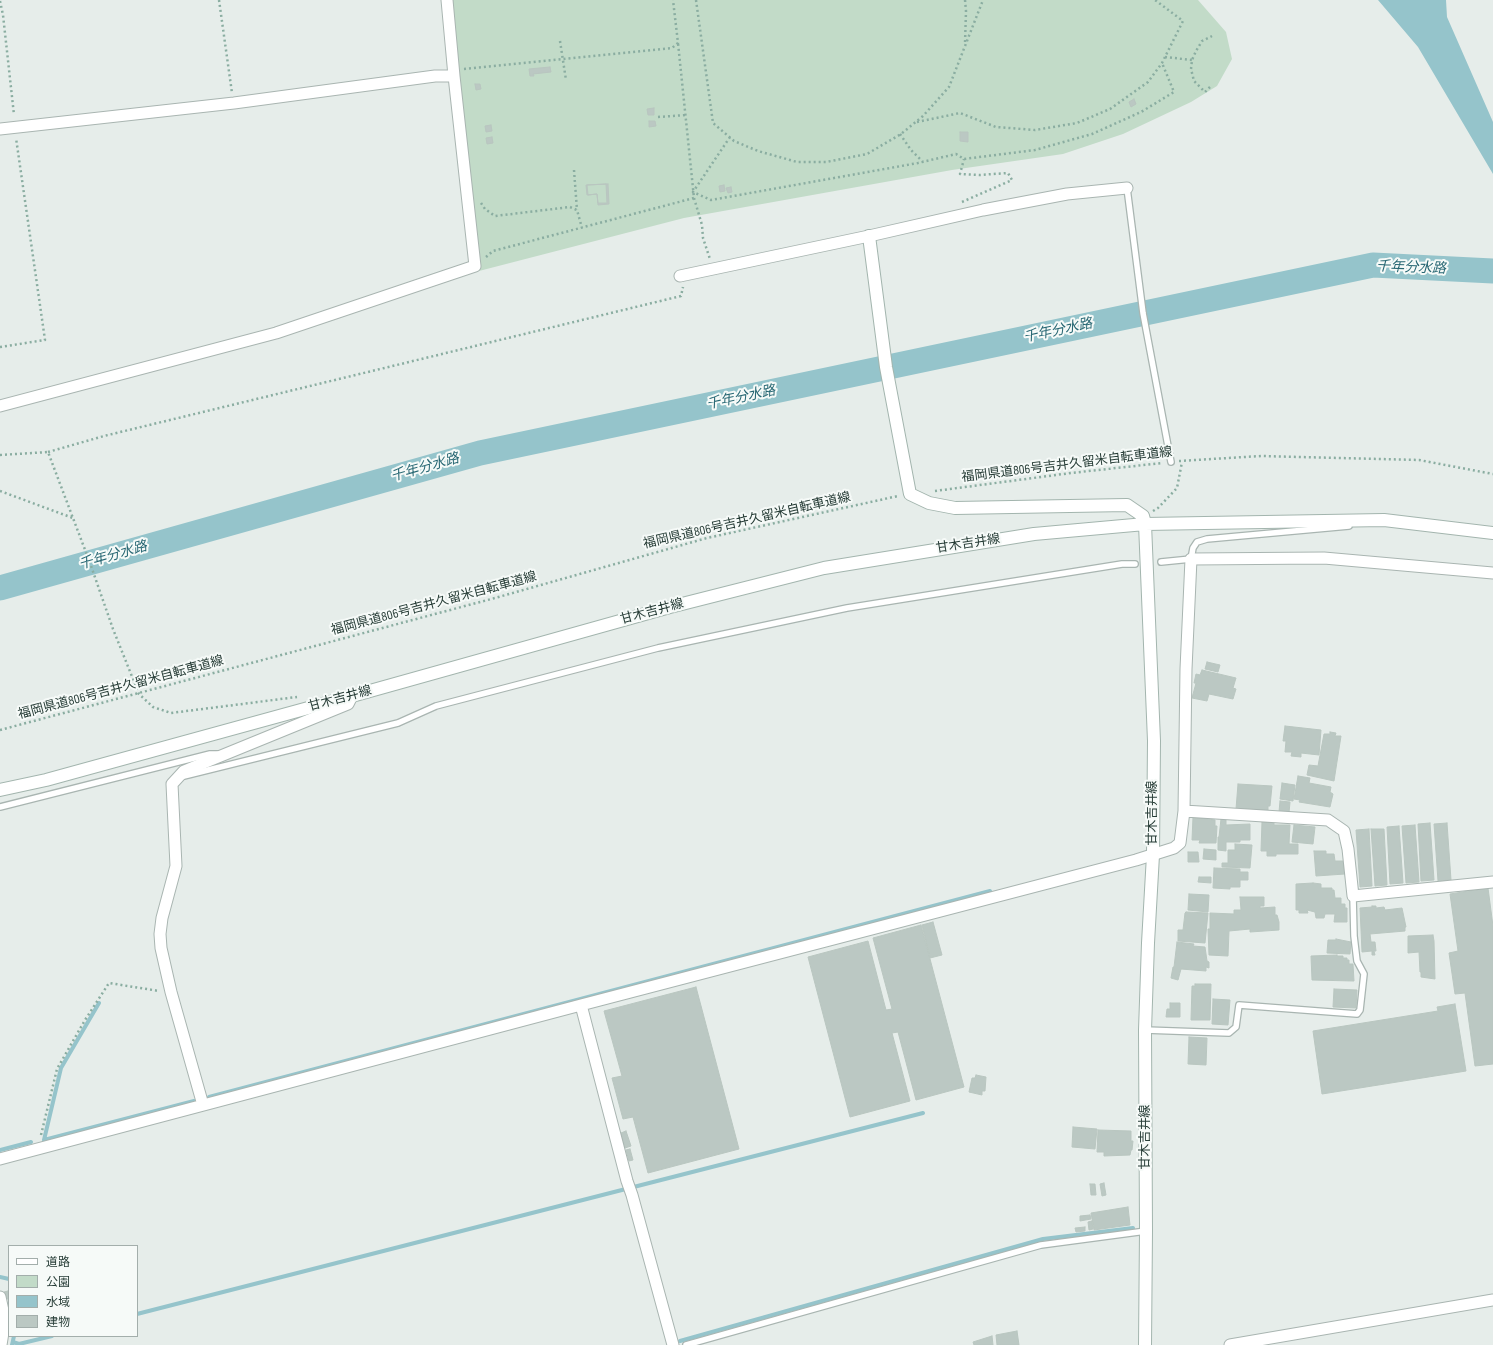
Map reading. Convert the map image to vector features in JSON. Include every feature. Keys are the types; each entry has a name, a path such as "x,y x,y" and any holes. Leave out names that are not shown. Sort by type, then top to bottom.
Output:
{"main road":[{"path":"870,236 886,367 910,494 929,503 955,508 1127,505 1144,520 1384,520 1493,533"},
{"name":"甘木吉井線","path":"0,790 46,780 352,696 670,606 824,568 1034,534 1144,520 1154,741 1153,855 1145,1030 1145,1345"}],"street":[{"path":"0,406 276,333 475,266 459,73 447,0"},
{"path":"0,129 234,103 459,73"},
{"path":"683,276 983,210 1059,196 1127,188"},
{"path":"0,1159 1136,860 1174,848 1180,843 1184,811 1186,669 1191,559 1324,558 1493,573"},
{"path":"203,1105 171,992 161,948 160,934 162,918 176,866 172,784 184,771 348,704 352,696"},
{"path":"1184,811 1328,820 1344,830 1348,849 1353,896 1493,882"},
{"path":"581,1005 627,1181 673,1345"},
{"path":"0,1297 5,1320 0,1345"},
{"path":"1230,1345 1493,1300"}],"lane":[{"path":"1127,188 1143,313 1171,462"},
{"path":"1161,562 1191,559 1193,548 1197,542 1208,539 1395,522"},
{"path":"178,777 398,723 436,706 658,648 847,608 1135,564"},
{"path":"0,807 210,754 224,754"},
{"path":"1145,1030 1229,1033 1236,1027 1239,1005 1357,1014 1360,1010 1364,974 1357,961 1356,955 1353,896"},
{"path":"686,1345 1041,1245 1146,1231"}],"path":[{"path":"219,0 230,84 234,103"},
{"path":"673,0 693,192 702,225 703,238 713,269"},
{"path":"696,0 714,123 734,142 758,151 797,162 826,162 867,154 900,134 923,116 949,87 983,0"},
{"path":"965,0 965,46"},
{"path":"914,123 960,113 996,127 1035,130 1077,123 1110,109 1148,82 1162,63 1183,21 1155,0"},
{"path":"0,1 3,15 15,127 45,340 0,347"},
{"path":"1210,87 1205,92 1194,81 1191,69 1192,60 1202,41 1212,36"},
{"path":"560,41 566,80"},
{"path":"459,73 563,59 672,48 678,43"},
{"path":"1165,57 1192,60"},
{"path":"693,192 711,200 923,162 956,154 964,159 1035,150 1092,134 1141,112 1174,92 1162,63"},
{"path":"658,117 686,115"},
{"path":"900,134 911,150 923,162"},
{"path":"693,192 730,137"},
{"path":"959,203 1012,180 1008,173 979,175 960,174 964,159"},
{"path":"574,170 577,210 582,228"},
{"path":"475,266 493,252 694,198"},
{"path":"480,200 484,210 495,216 570,207 577,210"},
{"path":"0,455 48,452 104,436 681,296 683,276"},
{"path":"48,452 113,629 139,694 153,707 171,713 299,696"},
{"name":"福岡県道806号吉井久留米自転車道線","path":"933,491 1171,462 1261,456 1419,460 1493,474"},
{"path":"1144,520 1178,488 1182,461"},
{"path":"0,491 73,519"},
{"name":"福岡県道806号吉井久留米自転車道線","path":"0,730 496,598 707,538 910,494"},
{"path":"37,1150 57,1069 85,1020 109,983 171,992"}],"green space":[{"path":"452,0 1198,0 1226,32 1232,59 1217,86 1191,102 1123,134 1063,154 952,170 684,218 479,271"}],"water":[{"path":"1378,0 1446,0 1447,17 1493,122 1493,174 1418,47"}],"building":[{"path":"550,67 551,72 533,74 534,76 530,76 529,69"},
{"path":"475,84 480,84 481,89 476,90"},
{"path":"1134,99 1136,104 1131,107 1129,102"},
{"path":"654,108 654,115 648,115 647,109"},
{"path":"649,121 655,121 656,126 649,127"},
{"path":"491,125 492,131 486,132 485,126"},
{"path":"960,132 968,132 968,142 960,141"},
{"path":"492,137 493,143 487,144 486,138"},
{"path":"606,184 607,203 598,203 597,194 587,195 586,185"},
{"path":"608,184 609,204 598,205 597,194 588,195 587,185"},
{"path":"724,185 725,191 720,192 719,186"},
{"path":"731,187 732,192 728,193 726,188"},
{"path":"1207,662 1220,665 1218,672 1205,669"},
{"path":"1202,670 1236,678 1233,688 1236,689 1233,699 1209,694 1207,701 1192,698 1196,683 1194,683 1196,674 1200,675"},
{"path":"1285,726 1321,730 1319,755 1301,753 1301,757 1291,756 1292,752 1285,752 1286,741 1283,741"},
{"path":"1330,732 1336,733 1335,736 1341,736 1334,781 1307,775 1309,765 1318,766 1324,734 1330,734"},
{"path":"1298,776 1310,778 1309,783 1331,787 1330,792 1333,794 1330,807 1299,802 1300,800 1294,799"},
{"path":"1282,783 1295,785 1293,801 1280,799"},
{"path":"1238,784 1272,786 1268,811 1236,809"},
{"path":"1280,801 1290,802 1289,813 1279,812"},
{"path":"1193,817 1215,820 1215,826 1217,826 1216,843 1199,843 1200,840 1192,840"},
{"path":"1221,819 1226,819 1226,825 1250,824 1250,840 1226,842 1226,851 1218,850 1218,837"},
{"path":"1262,822 1274,822 1274,825 1290,825 1289,844 1298,844 1298,854 1276,854 1276,856 1267,856 1267,851 1261,851"},
{"path":"1430,823 1434,880 1421,881 1418,824"},
{"path":"1447,823 1451,880 1438,881 1434,824"},
{"path":"1294,825 1315,827 1313,844 1292,842"},
{"path":"1415,825 1419,882 1406,883 1402,826"},
{"path":"1399,826 1403,883 1390,884 1387,827"},
{"path":"1369,829 1372,886 1360,887 1356,830"},
{"path":"1371,829 1384,829 1387,885 1375,886"},
{"path":"1235,844 1252,845 1250,868 1222,867 1222,863 1228,863 1228,850 1235,850"},
{"path":"1204,849 1216,850 1216,860 1203,859"},
{"path":"1314,851 1326,851 1326,854 1334,854 1335,861 1344,861 1345,874 1316,876"},
{"path":"1188,852 1198,852 1199,862 1188,862"},
{"path":"1214,868 1240,869 1240,872 1248,872 1248,880 1240,880 1240,887 1230,887 1230,889 1213,888"},
{"path":"1199,877 1211,877 1211,883 1198,882"},
{"path":"1296,884 1321,884 1321,888 1332,888 1332,890 1334,890 1335,898 1341,898 1341,904 1345,904 1345,908 1347,908 1347,922 1334,922 1335,914 1325,914 1324,918 1316,918 1315,912 1307,910 1308,913 1299,913 1299,910 1296,910"},
{"path":"1488,888 1493,926 1493,1064 1475,1066 1465,993 1455,994 1449,953 1458,951 1450,894"},
{"path":"1189,894 1209,895 1208,912 1188,910"},
{"path":"1240,897 1264,897 1264,906 1260,906 1260,908 1275,907 1275,915 1277,915 1279,922 1279,930 1250,932 1250,929 1229,931 1228,956 1209,955 1208,929 1210,929 1210,913 1234,914 1234,910 1241,910"},
{"path":"1376,906 1376,908 1384,907 1385,910 1402,908 1406,927 1405,931 1370,934 1371,942 1375,942 1375,955 1372,955 1372,951 1362,952 1360,908"},
{"path":"1186,912 1208,913 1205,943 1178,941 1178,930 1183,930"},
{"path":"933,922 942,955 930,958 922,925"},
{"path":"921,925 964,1087 916,1100 898,1032 892,1033 910,1101 850,1117 808,957 868,941 886,1010 892,1009 873,938"},
{"path":"1433,935 1435,979 1421,977 1419,952 1408,953 1408,936"},
{"path":"1336,939 1351,942 1350,954 1327,953 1328,940"},
{"path":"1177,942 1205,947 1209,968 1206,967 1206,971 1181,969 1178,980 1171,978"},
{"path":"1337,955 1347,958 1347,960 1349,960 1349,964 1353,964 1354,981 1312,980 1311,956"},
{"path":"1195,984 1211,984 1210,1020 1191,1020 1192,986 1195,986"},
{"path":"696,987 739,1149 648,1173 633,1117 623,1119 612,1078 622,1076 604,1011"},
{"path":"1334,989 1357,990 1356,1008 1333,1007"},
{"path":"1213,999 1230,1000 1228,1025 1212,1024"},
{"path":"1170,1003 1180,1003 1180,1017 1166,1017 1167,1009 1170,1009"},
{"path":"1455,1004 1466,1071 1322,1094 1313,1031 1438,1011 1437,1007"},
{"path":"1189,1037 1207,1038 1206,1065 1188,1064"},
{"path":"976,1075 986,1077 985,1091 982,1091 982,1095 969,1092 972,1078 975,1078"},
{"path":"1073,1127 1097,1129 1095,1149 1072,1147"},
{"path":"1098,1130 1131,1131 1131,1141 1133,1141 1130,1155 1104,1156 1104,1152 1097,1152"},
{"path":"626,1131 631,1146 625,1148 621,1133"},
{"path":"630,1149 633,1160 629,1161 626,1150"},
{"path":"1104,1183 1106,1195 1102,1196 1100,1184"},
{"path":"1090,1184 1095,1184 1096,1195 1091,1195"},
{"path":"1128,1207 1130,1225 1094,1230 1091,1213"},
{"path":"1090,1215 1091,1219 1080,1221 1080,1216"},
{"path":"1092,1221 1093,1229 1089,1230 1088,1222"},
{"path":"1085,1227 1085,1231 1076,1232 1075,1228"},
{"path":"8,1291 8,1299 6,1299 4,1292"},
{"path":"1017,1331 1019,1345 997,1345 996,1335"},
{"path":"992,1336 993,1345 974,1345 973,1342"}],"waterway":[{"name":"千年分水路","path":"0,588 480,453 1373,265 1493,271"},
{"path":"209,1097 990,891"},
{"path":"99,1003 61,1068 44,1140 194,1101"},
{"path":"138,1314 923,1113"},
{"path":"0,1150 31,1142"},
{"path":"680,1341 1043,1239 1133,1228"},
{"path":"0,1277 8,1279"},
{"path":"12,1345 14,1337"},
{"path":"13,1342 19,1344 48,1337"}]}
